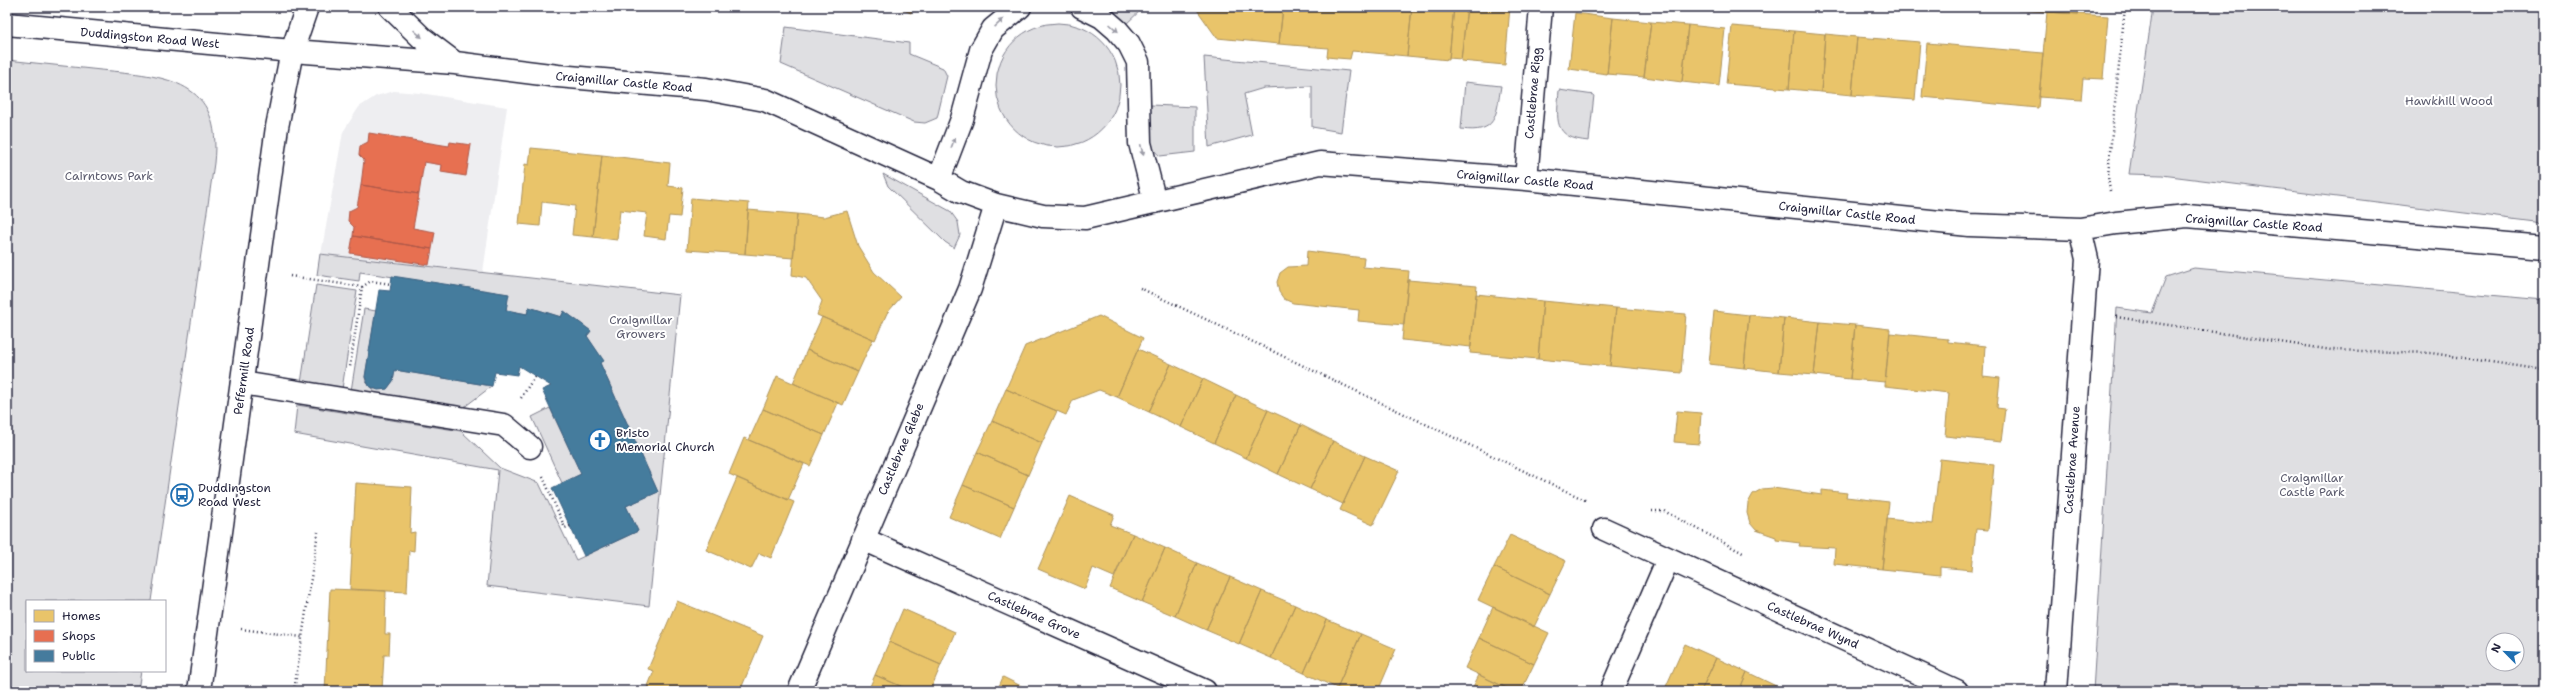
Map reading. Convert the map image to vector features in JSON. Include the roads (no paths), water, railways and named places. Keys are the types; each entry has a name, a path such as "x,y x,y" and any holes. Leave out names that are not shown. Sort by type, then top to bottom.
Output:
{"street":[{"name":"Peffermill Road","path":"199,691 278,127 292,51 307,7"},
{"path":"390,7 422,38 455,63"},
{"path":"939,179 962,119 981,50 993,29 1020,7"},
{"path":"1082,7 1102,17 1118,30 1138,62 1140,143 1155,202"},
{"name":"Castlebrae Rigg","path":"1526,179 1541,7"},
{"name":"Duddingston Road West","path":"7,24 292,51"},
{"name":"Craigmillar Castle Road","path":"292,51 455,63 558,76 706,89 765,100 939,179 961,192 996,205 1043,216 1085,218 1320,164 1526,179 1969,225 2080,229 2116,223 2187,216 2544,247"},
{"name":"Castlebrae Glebe","path":"799,691 970,289 996,205"},
{"name":"Castlebrae Avenue","path":"2056,691 2087,259 2080,229"},
{"path":"242,383 504,425 530,447"},
{"name":"Castlebrae Wynd","path":"1604,529 1957,691"},
{"name":"Castlebrae Grove","path":"863,539 1204,691"},
{"path":"1611,691 1668,559"}],"place":[{"name":"Bristo Memorial Church","path":"600,440"},
{"name":"Duddingston Road West","path":"182,495"}],"park label":[{"name":"Hawkhill Wood","path":"2449,101"},
{"name":"Cairntows Park","path":"109,176"},
{"name":"Craigmillar Growers","path":"641,327"},
{"name":"Craigmillar Castle Park","path":"2312,485"}]}
